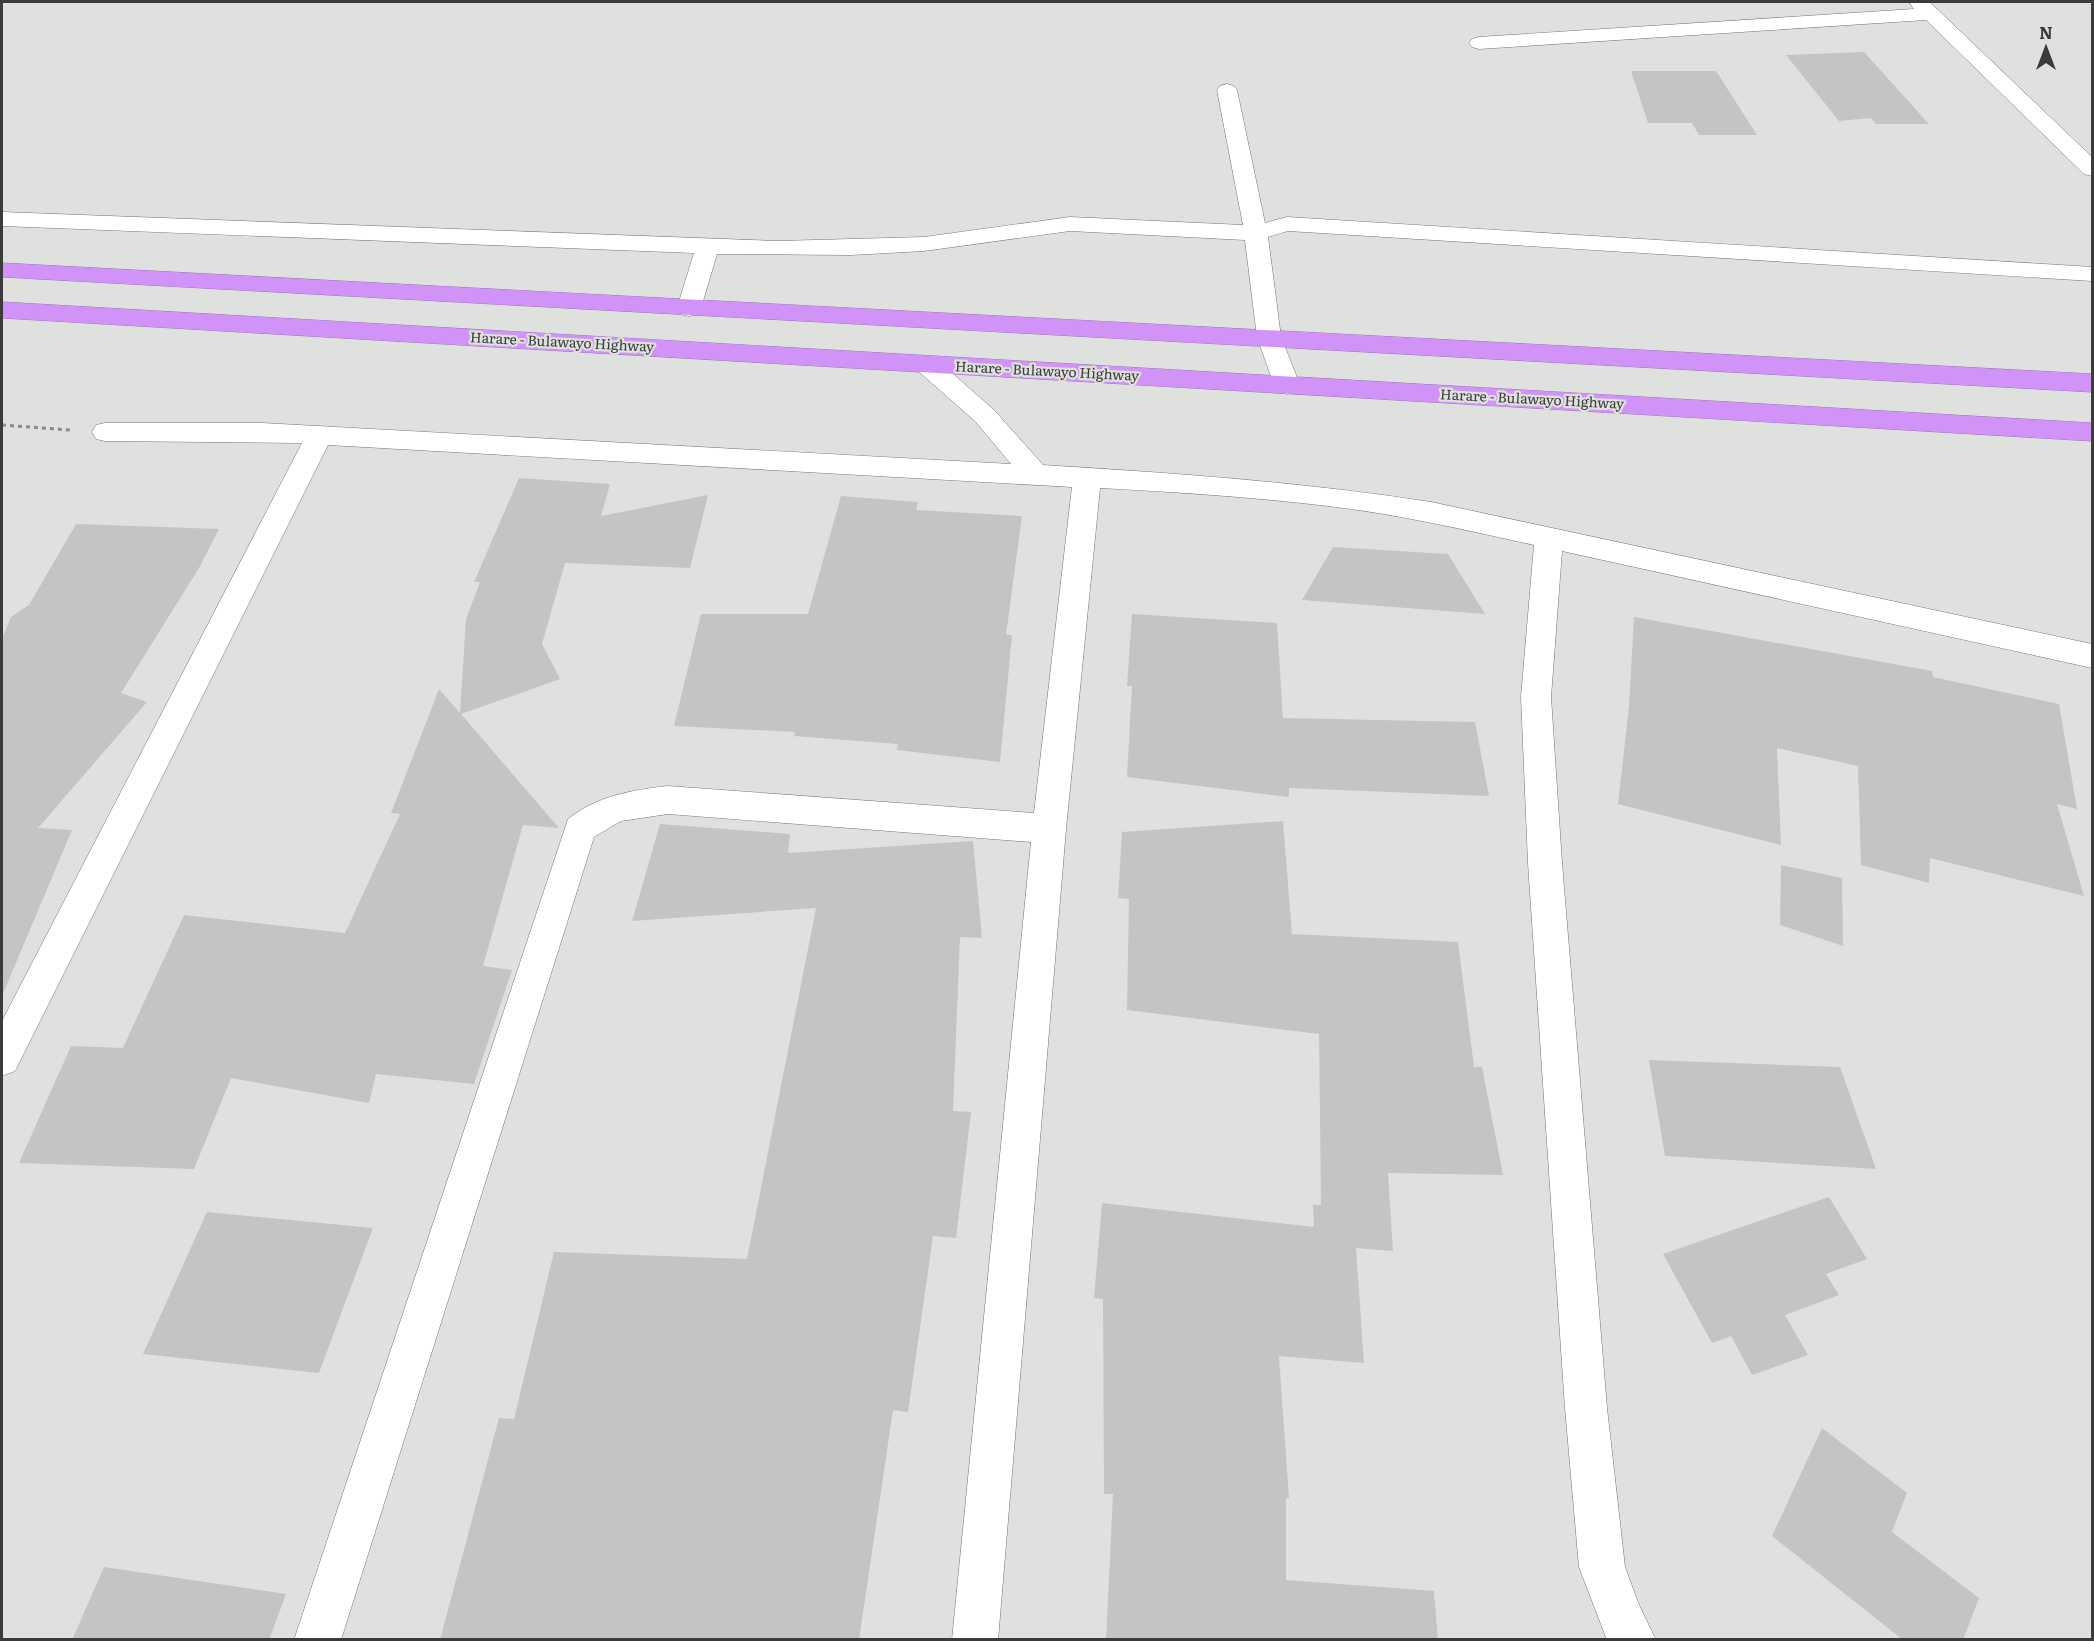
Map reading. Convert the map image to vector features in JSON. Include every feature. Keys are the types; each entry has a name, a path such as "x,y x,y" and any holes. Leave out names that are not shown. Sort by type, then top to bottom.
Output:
{"highway":[{"path":"2,270 2092,383"},
{"name":"Harare - Bulawayo Highway","path":"2,310 2092,432"}],"street":[{"path":"1479,43 1924,8 2092,169"},
{"path":"1227,90 1256,233 1269,337 1287,385"},
{"path":"2,219 591,243 851,249 924,244 1070,224 1256,233 1287,224 2092,273"},
{"path":"689,308 708,245"},
{"path":"926,364 985,416 1035,474"},
{"path":"105,432 239,432 320,435 1087,477 1202,484 1329,496 1431,512 2092,656"},
{"path":"2,1058 320,435"},
{"path":"975,1640 1049,828 1087,477"},
{"path":"1549,537 1536,697 1545,863 1581,1349 1595,1515 1602,1567 1620,1618 1632,1640"},
{"path":"317,1640 580,829 597,815 609,810 668,800 1049,828"}],"path":[{"path":"2,426 105,432"}],"building":[{"path":"1864,52 1929,124 1876,124 1871,118 1839,121 1786,55"},
{"path":"1631,71 1716,71 1757,135 1699,135 1692,123 1648,123"},
{"path":"519,478 610,484 601,516 708,495 690,568 565,563 542,644 560,679 461,714 559,828 523,825 483,966 512,970 474,1084 376,1074 369,1103 231,1078 194,1169 19,1163 71,1046 123,1048 184,915 345,933 400,814 391,813 439,689 460,713 466,619 480,582 474,582"},
{"path":"841,496 918,502 916,510 1022,516 1006,635 1012,635 1000,762 897,750 898,744 794,736 795,732 674,726 701,614 808,614"},
{"path":"76,524 219,529 199,568 121,693 147,702 38,828 72,830 2,996 2,639 11,617 29,605"},
{"path":"1333,547 1448,554 1485,614 1302,600"},
{"path":"1132,614 1277,623 1283,718 1475,722 1489,796 1289,788 1289,797 1127,777 1132,686 1127,686"},
{"path":"1634,617 1932,671 1933,677 2059,704 2077,809 2057,804 2084,896 1930,858 1929,883 1861,865 1858,766 1777,748 1781,845 1618,804 1629,706"},
{"path":"1283,821 1292,934 1458,942 1474,1067 1482,1067 1503,1175 1388,1173 1393,1251 1356,1248 1364,1363 1279,1356 1289,1498 1286,1498 1286,1580 1434,1591 1438,1640 1106,1640 1113,1494 1104,1494 1103,1299 1094,1298 1102,1203 1314,1227 1313,1205 1321,1205 1319,1034 1127,1010 1129,899 1118,898 1122,832"},
{"path":"660,824 790,834 788,853 973,841 982,938 960,937 953,1111 971,1112 956,1238 933,1236 908,1412 893,1410 859,1640 440,1640 499,1418 514,1419 554,1252 747,1259 816,908 632,921"},
{"path":"1781,865 1842,878 1843,946 1780,925"},
{"path":"1649,1060 1840,1067 1876,1169 1665,1156"},
{"path":"1829,1197 1867,1259 1826,1274 1839,1295 1785,1315 1808,1355 1752,1375 1731,1336 1712,1343 1663,1254"},
{"path":"207,1212 373,1228 319,1373 143,1354"},
{"path":"1822,1428 1907,1493 1892,1532 1979,1598 1963,1640 1903,1640 1772,1536"},
{"path":"104,1567 286,1594 269,1640 72,1640"}]}
